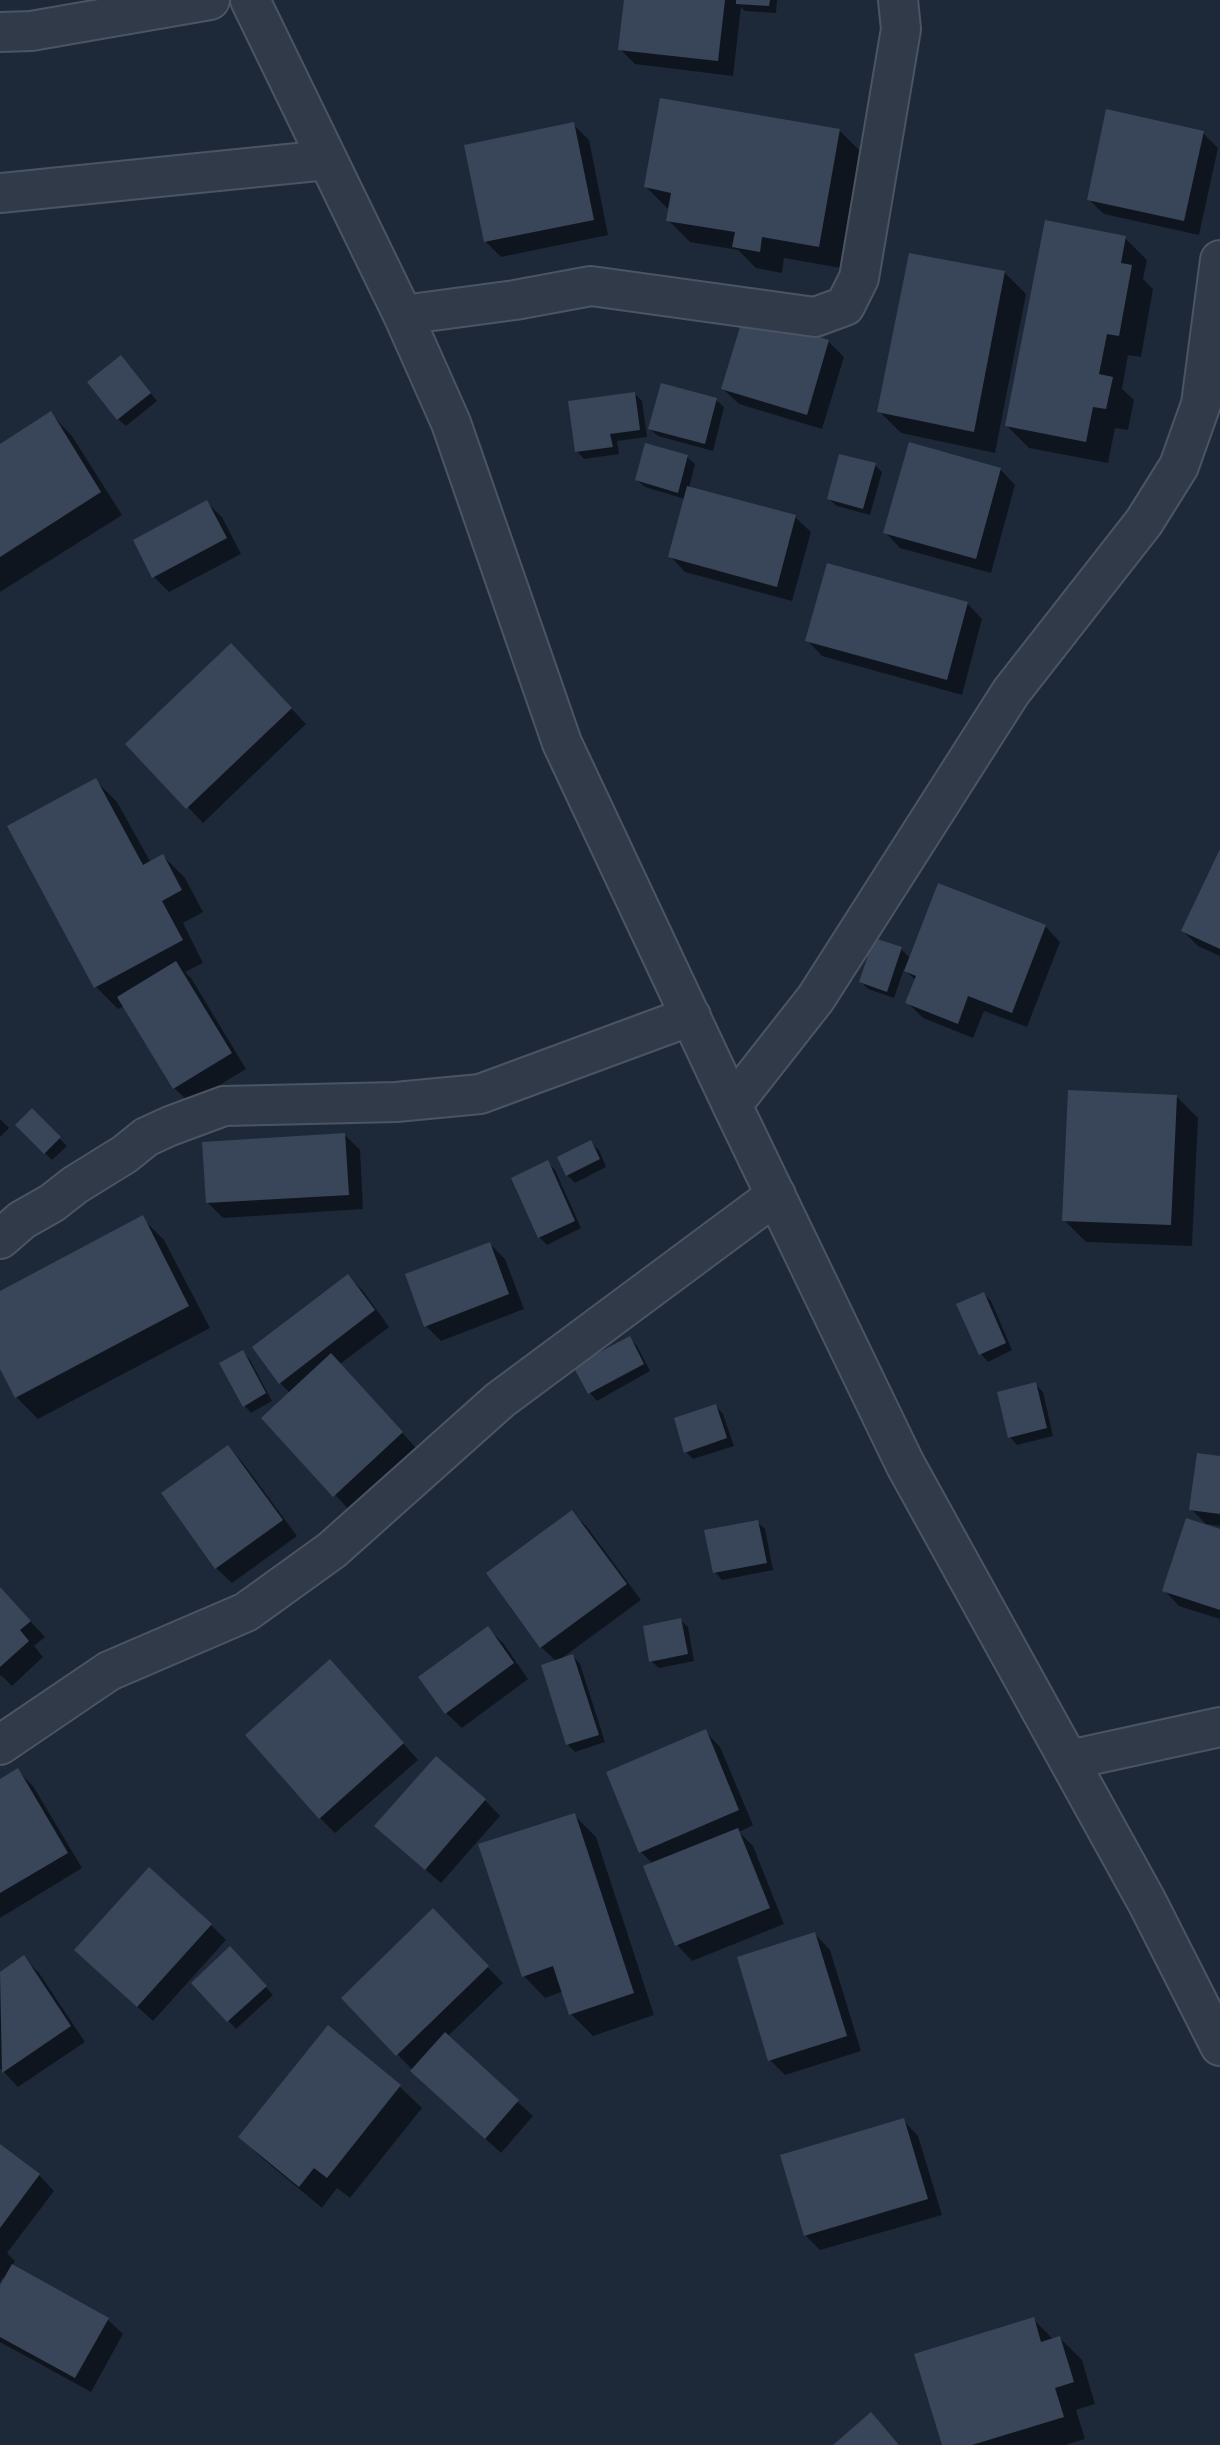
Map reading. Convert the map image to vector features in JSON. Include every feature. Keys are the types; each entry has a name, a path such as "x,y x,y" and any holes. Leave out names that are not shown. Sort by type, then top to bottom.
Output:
{"street":[{"path":"0,32 31,31 210,0"},
{"path":"250,0 403,315 450,424 562,743 732,1105 905,1464 1147,1902 1220,2046"},
{"path":"403,315 515,300 592,286 816,317 845,306 859,278 901,29 898,0"},
{"path":"0,193 327,160"},
{"path":"732,1105 816,998 1011,692 1144,523 1180,466 1201,404 1220,260"},
{"path":"0,1239 22,1220 52,1203 146,1137 224,1107 396,1102 480,1094 691,1016"},
{"path":"0,1745 109,1671 246,1612 332,1550 500,1400 776,1195"},
{"path":"1069,1760 1220,1727"}],"building":[{"path":"624,0 725,0 718,61 618,50"},
{"path":"736,0 770,0 769,6 736,4"},
{"path":"660,98 840,129 819,247 762,237 760,252 732,247 735,232 666,221 671,193 644,187"},
{"path":"1106,109 1204,131 1184,221 1087,200"},
{"path":"574,122 594,220 484,242 464,145"},
{"path":"1045,220 1126,236 1121,263 1132,265 1119,336 1107,334 1099,374 1113,377 1106,409 1093,407 1086,442 1005,426"},
{"path":"909,253 1005,271 974,432 877,412"},
{"path":"744,314 829,340 807,415 721,389"},
{"path":"121,355 151,393 117,420 87,382"},
{"path":"661,383 717,398 705,444 648,429"},
{"path":"635,392 640,430 610,434 613,447 575,452 568,401"},
{"path":"51,411 101,492 0,557 0,444"},
{"path":"909,442 1001,468 976,559 883,533"},
{"path":"645,443 688,455 678,493 635,480"},
{"path":"839,454 876,463 863,509 827,499"},
{"path":"687,486 796,515 777,587 668,557"},
{"path":"207,500 227,538 152,578 133,540"},
{"path":"827,563 968,602 947,680 805,641"},
{"path":"231,643 292,708 186,809 125,744"},
{"path":"96,778 143,865 163,854 182,890 162,901 183,940 94,988 7,826"},
{"path":"1220,849 1220,949 1181,931"},
{"path":"938,883 1046,925 1012,1013 968,996 958,1024 905,1003 916,976 904,971"},
{"path":"874,938 902,947 887,992 859,982"},
{"path":"176,961 232,1053 173,1089 117,997"},
{"path":"1068,1090 1177,1095 1171,1225 1062,1221"},
{"path":"32,1108 61,1137 44,1154 15,1125"},
{"path":"345,1133 349,1195 206,1203 202,1142"},
{"path":"591,1140 600,1159 566,1176 557,1157"},
{"path":"548,1160 575,1221 538,1238 511,1178"},
{"path":"143,1215 189,1306 15,1398 0,1369 0,1291"},
{"path":"490,1242 509,1294 424,1327 405,1274"},
{"path":"348,1274 375,1310 279,1384 252,1347"},
{"path":"984,1292 1006,1343 979,1355 956,1304"},
{"path":"630,1336 644,1364 588,1394 573,1366"},
{"path":"243,1350 266,1393 243,1407 219,1363"},
{"path":"331,1353 403,1432 333,1497 261,1418"},
{"path":"1036,1382 1047,1428 1008,1438 997,1392"},
{"path":"716,1404 727,1438 684,1453 674,1418"},
{"path":"228,1445 283,1520 215,1569 161,1493"},
{"path":"1197,1453 1220,1456 1220,1514 1189,1510"},
{"path":"572,1510 627,1584 540,1648 486,1573"},
{"path":"1186,1518 1220,1529 1220,1610 1162,1591"},
{"path":"758,1520 767,1563 713,1573 704,1530"},
{"path":"0,1587 31,1621 20,1630 29,1641 0,1667"},
{"path":"681,1618 688,1654 649,1662 643,1626"},
{"path":"488,1626 514,1663 445,1714 418,1677"},
{"path":"573,1654 599,1735 566,1745 541,1665"},
{"path":"330,1659 404,1743 319,1819 245,1735"},
{"path":"706,1729 739,1810 639,1853 606,1772"},
{"path":"436,1756 486,1799 425,1870 374,1826"},
{"path":"18,1768 68,1853 0,1893 0,1779"},
{"path":"575,1813 634,1993 569,2015 553,1966 522,1977 478,1844"},
{"path":"738,1828 770,1908 675,1946 643,1866"},
{"path":"149,1867 212,1924 137,2007 74,1950"},
{"path":"433,1908 489,1966 396,2056 341,1998"},
{"path":"815,1932 847,2036 768,2061 737,1957"},
{"path":"230,1946 267,1986 227,2022 191,1983"},
{"path":"24,1955 71,2026 2,2073 0,1972"},
{"path":"328,2025 401,2085 327,2178 314,2168 299,2187 238,2137"},
{"path":"445,2032 519,2100 485,2139 410,2071"},
{"path":"904,2118 928,2199 804,2236 780,2155"},
{"path":"0,2144 40,2174 0,2228"},
{"path":"12,2264 109,2318 75,2378 0,2337 0,2285"},
{"path":"1034,2317 1041,2342 1060,2336 1074,2382 1055,2388 1064,2417 972,2445 942,2445 914,2354"},
{"path":"871,2412 899,2445 833,2445"}]}
